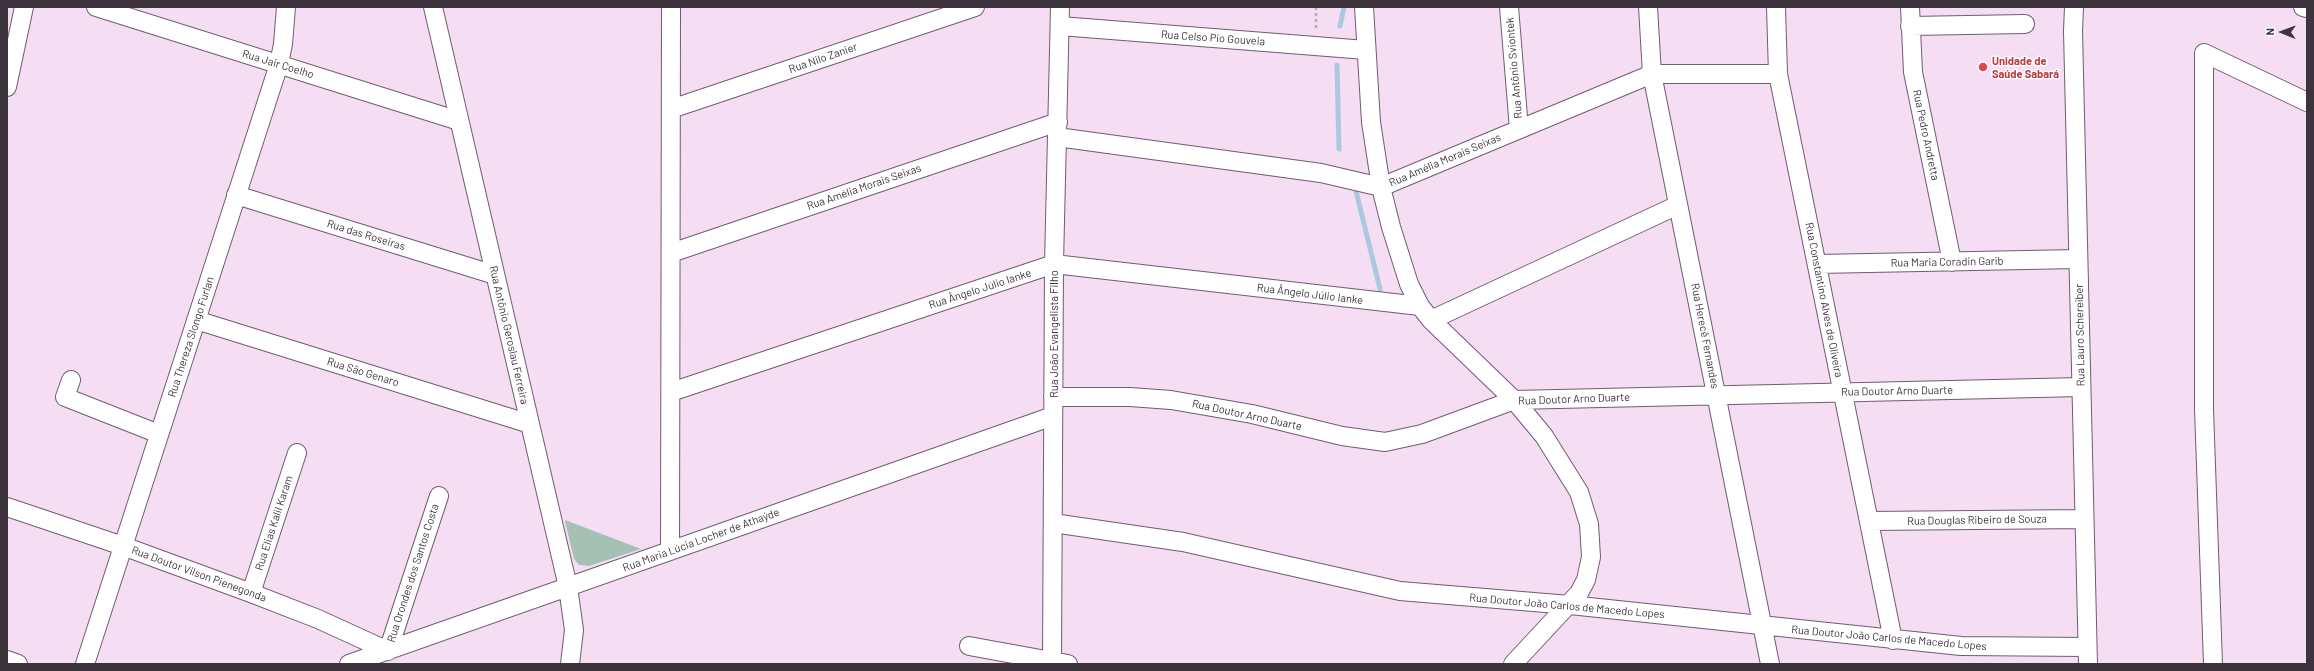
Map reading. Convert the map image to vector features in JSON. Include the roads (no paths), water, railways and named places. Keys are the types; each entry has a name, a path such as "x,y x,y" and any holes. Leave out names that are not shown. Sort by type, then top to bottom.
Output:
{"street":[{"path":"7,87 24,7"},
{"name":"Rua Jair Coelho","path":"96,7 459,122"},
{"name":"Rua Thereza Slongo Furlan","path":"85,664 279,64 283,44 286,7"},
{"name":"Rua Antônio Geroslau Ferreira","path":"433,7 568,587 574,630 570,664"},
{"path":"670,551 671,7"},
{"name":"Rua Nilo Zanier","path":"671,109 975,7"},
{"name":"Rua João Evangelista Filho","path":"1060,7 1054,264 1053,397 1053,523 1060,662"},
{"path":"1364,7 1371,122 1381,187 1399,255 1426,313 1514,400 1558,455 1579,492 1589,524 1591,557 1586,580 1570,605 1514,664"},
{"name":"Rua Antônio Sviontek","path":"1509,7 1519,129"},
{"name":"Rua Herecê Fernandes","path":"1648,7 1652,74 1770,664"},
{"name":"Rua Constantino Alves de Oliveira","path":"1776,7 1778,74 1893,640"},
{"name":"Rua Pedro Andretta","path":"1910,7 1914,78 1952,262"},
{"name":"Rua Lauro Schereiber","path":"2074,7 2072,31 2087,656"},
{"path":"2303,7 2307,8"},
{"path":"1910,26 2025,24"},
{"name":"Rua Celso Pio Gouveia","path":"1060,26 1366,50"},
{"path":"2213,664 2204,409 2204,53 2307,102"},
{"name":"Rua Amélia Morais Seixas","path":"671,253 1057,129 1321,174 1381,187 1652,74 1778,74"},
{"name":"Rua das Roseiras","path":"236,195 495,275"},
{"path":"1426,313 1678,205"},
{"name":"Rua Maria Coradin Garib","path":"1817,264 2078,259"},
{"name":"Rua Ângelo Júlio Ianke","path":"671,392 1054,264 1426,313"},
{"name":"Rua São Genaro","path":"196,320 530,424"},
{"path":"71,380 65,397 160,434"},
{"name":"Rua Doutor Arno Duarte","path":"1053,397 1130,397 1170,400 1252,414 1342,436 1385,442 1422,434 1514,400 1716,394 2081,387"},
{"name":"Rua Maria Lúcia Locher de Athaýde","path":"349,664 1053,416"},
{"name":"Rua Elias Kalil Karam","path":"251,593 297,453"},
{"name":"Rua Orondes dos Santos Costa","path":"388,651 439,496"},
{"name":"Rua Doutor Vilson Pienegonda","path":"7,507 123,546 251,593 318,619 388,651"},
{"name":"Rua Douglas Ribeiro de Souza","path":"1869,521 2084,519"},
{"name":"Rua Doutor João Carlos de Macedo Lopes","path":"1053,523 1183,542 1394,590 1570,605 1893,640 2087,656"},
{"path":"970,646 1060,662"},
{"path":"7,660 18,664"}],"waterway":[{"path":"1340,26 1344,7"},
{"path":"1337,65 1339,149"},
{"path":"1356,191 1380,289"}],"place":[{"name":"Unidade de Saúde Sabará","path":"1983,67"}]}
